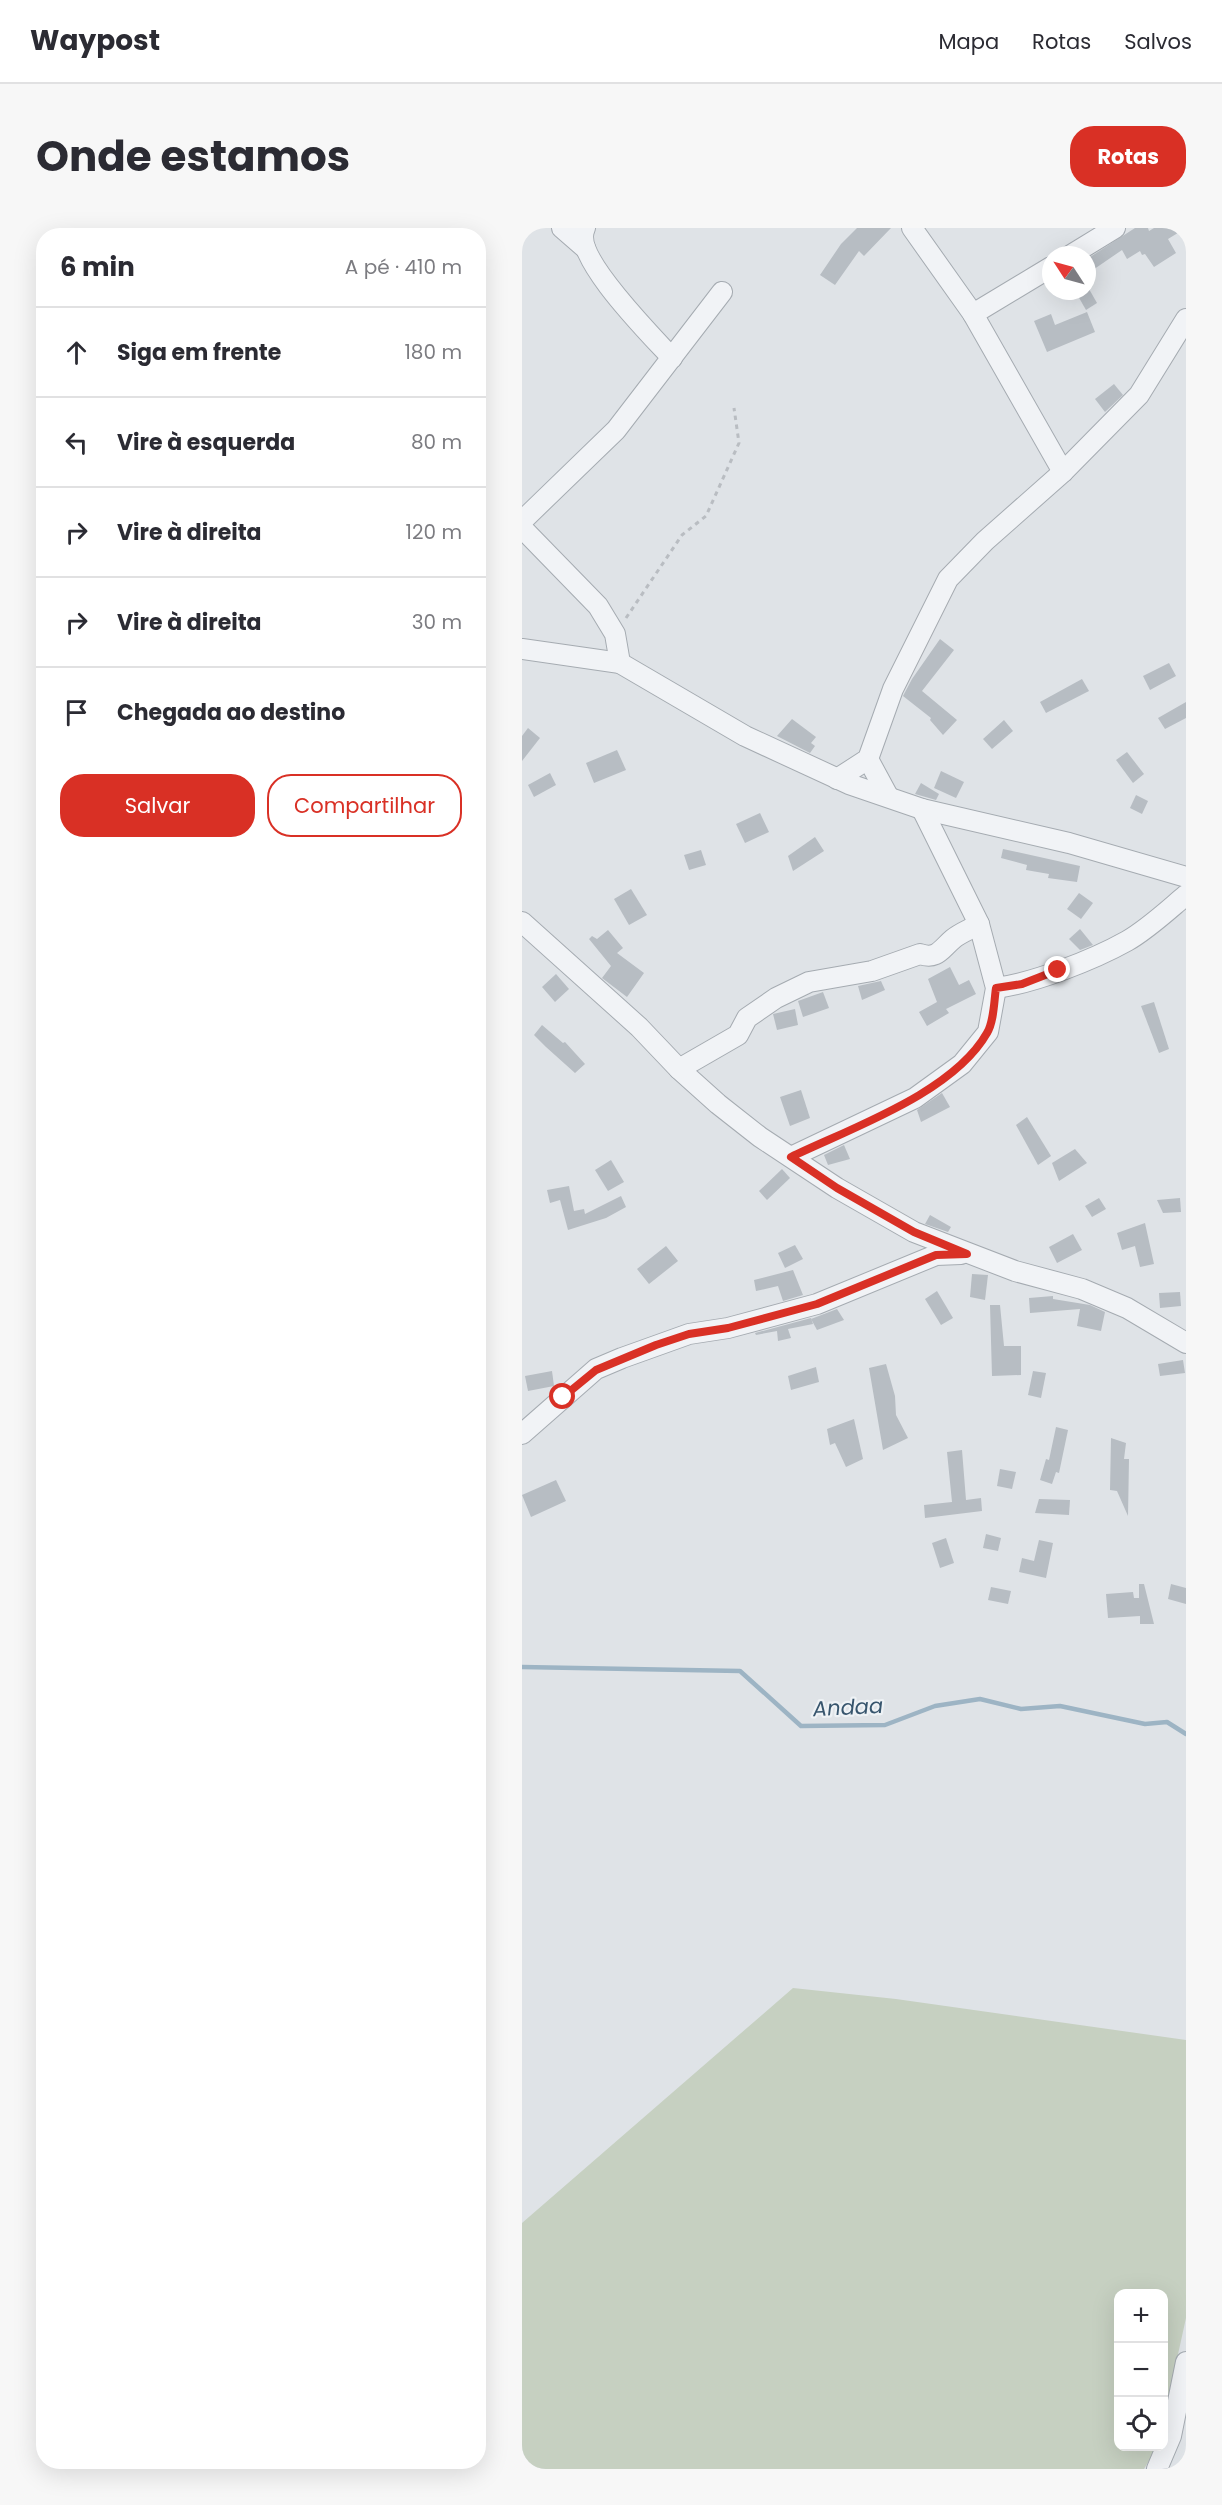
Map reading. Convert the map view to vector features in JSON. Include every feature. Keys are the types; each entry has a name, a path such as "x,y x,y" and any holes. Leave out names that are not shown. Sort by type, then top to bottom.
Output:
{"street":[{"path":"562,228 585,248 633,317 672,358"},
{"path":"585,228 583,231 585,248"},
{"path":"912,228 973,314 1063,472"},
{"path":"1086,246 1115,228"},
{"path":"973,314 1042,272"},
{"path":"522,521 616,430 722,292"},
{"path":"837,779 868,759 893,688 948,579 985,541 1063,472 1139,394 1186,319"},
{"path":"522,528 598,606 615,634 620,663"},
{"path":"522,649 620,663 745,736 837,779 922,809 1070,843 1186,877"},
{"path":"868,759 888,796"},
{"path":"791,1157 915,1098 962,1064 988,1032 996,988 979,924 922,809"},
{"path":"996,988 1022,984 1105,952 1129,940 1186,896"},
{"path":"522,922 639,1027 680,1069 760,1137 837,1188 914,1232 1015,1271 1082,1289 1127,1308 1186,1343"},
{"path":"680,1069 738,1035 747,1018 776,998 809,982 872,971 920,954 928,957 935,956 953,939 979,924"},
{"path":"522,1434 587,1376 622,1358 689,1334 728,1328 817,1304 936,1255 967,1254"},
{"path":"1157,2469 1171,2436 1186,2362"}],"path":[{"path":"615,634 682,535 706,516 739,443 734,408"}],"green space":[{"path":"793,1988 896,1999 1186,2040 1186,2318 1168,2400 1168,2289 1114,2289 1114,2451 1155,2451 1144,2469 522,2469 522,2223"}],"building":[{"path":"857,228 891,228 864,256 859,251 835,285 820,275 841,244"},
{"path":"1135,228 1148,228 1149,231 1154,228 1186,228 1168,239 1176,253 1154,267 1140,251 1127,259 1122,250 1096,268 1096,253"},
{"path":"1080,300 1095,300 1097,303 1086,310"},
{"path":"1087,312 1095,332 1047,352 1034,321 1051,314 1055,325"},
{"path":"1114,384 1123,395 1105,412 1095,399"},
{"path":"940,639 954,650 922,691 957,720 943,735 930,720 931,718 903,696"},
{"path":"1169,663 1176,676 1150,690 1143,676"},
{"path":"1082,679 1089,691 1046,713 1040,702"},
{"path":"1186,702 1186,718 1165,729 1158,718"},
{"path":"792,719 816,737 811,743 815,746 810,753 777,736"},
{"path":"1004,720 1013,731 992,749 983,739"},
{"path":"528,728 540,738 522,761 522,736"},
{"path":"617,750 626,770 594,783 586,763"},
{"path":"1127,752 1144,774 1133,783 1116,760"},
{"path":"941,771 964,782 956,798 934,788"},
{"path":"550,773 556,785 534,797 528,785"},
{"path":"921,783 939,794 936,800 915,794"},
{"path":"1136,795 1148,801 1142,814 1130,808"},
{"path":"760,813 769,832 745,843 736,824"},
{"path":"815,837 824,851 793,871 788,856"},
{"path":"1003,849 1080,866 1077,882 1048,878 1049,874 1026,870 1027,865 1001,858"},
{"path":"701,850 706,865 689,870 684,855"},
{"path":"631,889 647,915 629,925 614,899"},
{"path":"1079,893 1093,903 1081,919 1067,909"},
{"path":"1080,929 1093,945 1080,950 1069,939"},
{"path":"608,930 623,948 617,953 644,973 627,997 602,978 611,966 589,939 592,936 597,939"},
{"path":"950,967 959,985 969,980 976,994 946,1009 949,1013 927,1026 919,1012 937,1002 928,979"},
{"path":"556,974 569,989 555,1002 542,987"},
{"path":"881,981 885,990 862,1000 858,986"},
{"path":"823,992 829,1008 803,1017 798,1001"},
{"path":"1154,1002 1169,1049 1159,1053 1141,1006"},
{"path":"795,1009 798,1025 777,1030 773,1014"},
{"path":"542,1025 563,1043 565,1042 585,1064 575,1073 534,1035"},
{"path":"801,1090 810,1118 790,1126 780,1097"},
{"path":"942,1093 950,1107 921,1122 917,1110"},
{"path":"1027,1117 1051,1156 1038,1165 1016,1125"},
{"path":"844,1145 850,1159 828,1165 824,1155"},
{"path":"1075,1149 1087,1163 1059,1181 1052,1163"},
{"path":"611,1160 624,1182 608,1191 595,1170"},
{"path":"782,1169 790,1178 767,1200 759,1191"},
{"path":"569,1186 574,1211 584,1209 585,1214 621,1196 626,1207 606,1218 568,1230 560,1200 550,1203 547,1190"},
{"path":"1099,1198 1106,1209 1092,1217 1085,1206"},
{"path":"1180,1198 1181,1212 1163,1213 1157,1200"},
{"path":"930,1215 951,1227 948,1232 925,1224"},
{"path":"1145,1223 1154,1264 1140,1267 1135,1246 1122,1250 1117,1233"},
{"path":"1073,1234 1082,1250 1057,1263 1049,1247"},
{"path":"795,1245 803,1259 785,1268 778,1253"},
{"path":"666,1246 678,1261 649,1284 637,1269"},
{"path":"793,1270 803,1295 783,1301 778,1286 756,1291 754,1280"},
{"path":"972,1274 988,1275 985,1300 970,1297"},
{"path":"937,1291 953,1318 941,1325 925,1299"},
{"path":"1180,1292 1181,1306 1160,1308 1159,1293"},
{"path":"1053,1296 1053,1299 1090,1305 1105,1312 1101,1331 1077,1326 1080,1309 1030,1313 1029,1298"},
{"path":"990,1305 1000,1305 1004,1346 1021,1346 1021,1375 992,1376"},
{"path":"837,1309 844,1320 817,1330 811,1319"},
{"path":"811,1318 813,1324 788,1329 791,1338 778,1341 777,1331 756,1335 755,1333"},
{"path":"1183,1360 1185,1373 1160,1376 1158,1364"},
{"path":"886,1364 895,1396 896,1415 908,1438 883,1450 869,1368"},
{"path":"816,1367 819,1382 791,1390 788,1376"},
{"path":"552,1371 554,1386 528,1391 525,1376"},
{"path":"1033,1371 1046,1373 1041,1398 1028,1395"},
{"path":"854,1419 863,1459 846,1467 835,1443 830,1445 827,1429"},
{"path":"1056,1427 1068,1430 1059,1473 1056,1472 1052,1484 1040,1480 1046,1459 1049,1460"},
{"path":"1111,1438 1126,1443 1124,1459 1129,1459 1128,1516 1117,1491 1110,1490"},
{"path":"962,1450 966,1500 981,1498 982,1511 925,1518 924,1505 952,1502 947,1452"},
{"path":"1000,1469 1016,1472 1012,1489 997,1486"},
{"path":"556,1480 566,1501 531,1517 522,1495"},
{"path":"1039,1499 1070,1500 1069,1515 1035,1513"},
{"path":"986,1534 1001,1538 998,1551 983,1548"},
{"path":"946,1538 954,1563 940,1568 932,1543"},
{"path":"1039,1540 1053,1543 1046,1578 1019,1572 1022,1558 1034,1561"},
{"path":"1139,1584 1144,1584 1154,1624 1140,1624 1140,1616 1108,1618 1106,1594 1133,1592 1134,1598 1139,1598"},
{"path":"1171,1584 1186,1588 1186,1604 1168,1599"},
{"path":"991,1587 1011,1591 1008,1604 988,1600"}],"waterway":[{"name":"Andaa","path":"522,1667 740,1671 801,1726 885,1725 935,1706 980,1699 1021,1709 1060,1706 1145,1724 1167,1722 1186,1734"}],"route":[{"path":"563,1397 596,1370 656,1345 689,1334 728,1328 817,1304 936,1255 967,1254 914,1232 837,1188 791,1157 915,1098 962,1064 988,1032 996,988 1022,984 1058,970"}]}
